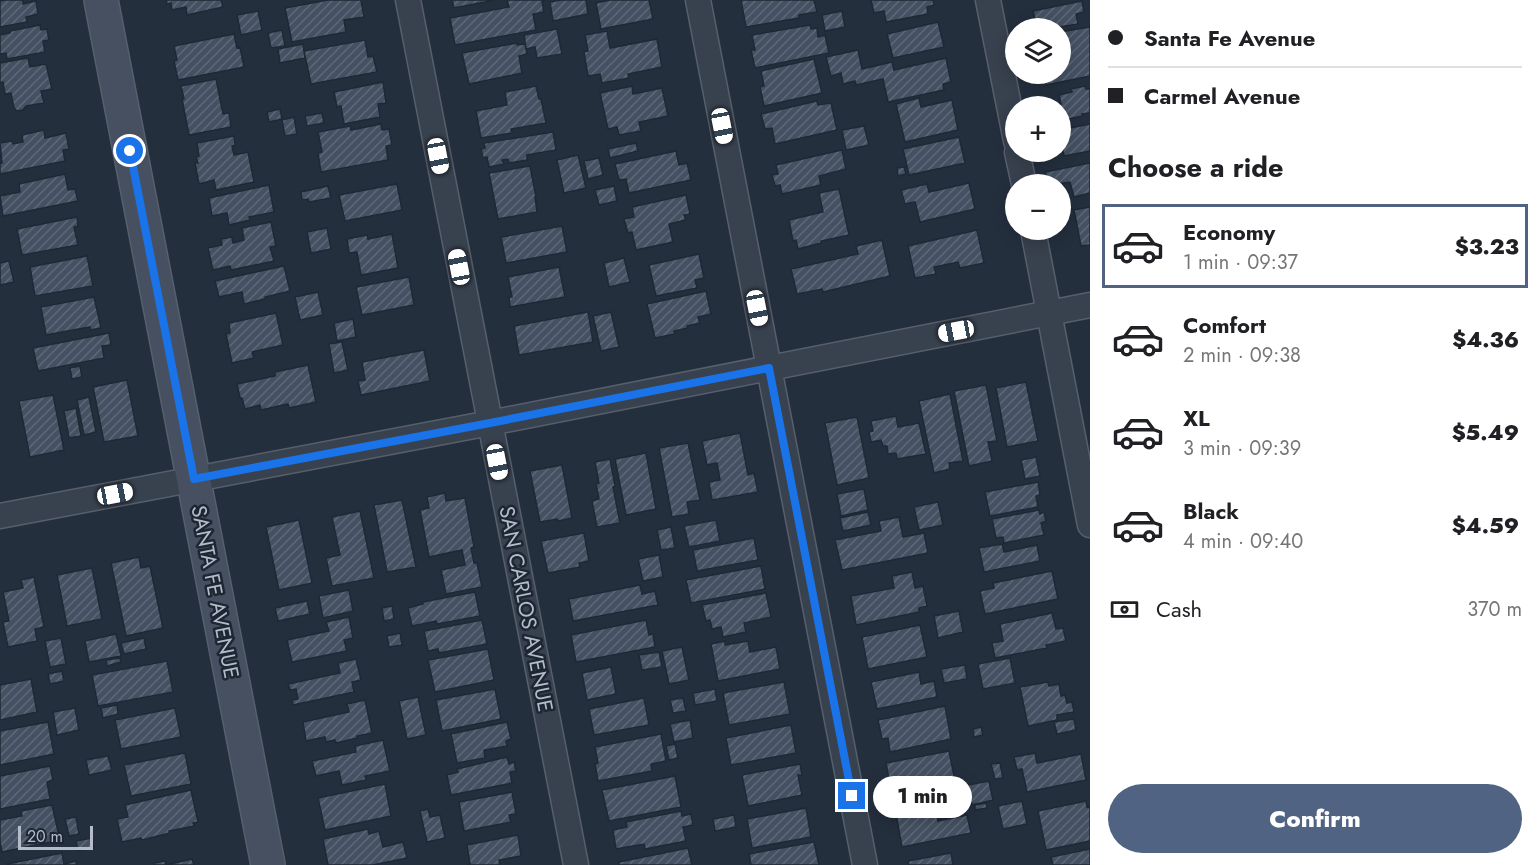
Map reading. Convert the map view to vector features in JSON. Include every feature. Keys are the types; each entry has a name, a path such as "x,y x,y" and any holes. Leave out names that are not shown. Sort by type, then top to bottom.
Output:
{"street":[{"name":"SANTA FE AVENUE","path":"101,0 268,865"},
{"name":"SAN CARLOS AVENUE","path":"408,0 576,865"},
{"path":"698,0 865,865"},
{"path":"988,0 1007,96"},
{"path":"1035,240 1090,525"},
{"path":"0,516 490,423 1090,305"}],"building":[{"path":"23,0 23,4 36,1 38,14 26,17 27,22 0,27 0,1"},
{"path":"166,0 221,0 223,7 187,15 186,7 172,10 171,3 167,4"},
{"path":"328,0 361,0 364,17 344,20 346,32 292,42 285,8"},
{"path":"452,0 495,0 454,8"},
{"path":"507,0 546,0 542,2 544,12 533,14 536,30 455,45 450,18 509,7"},
{"path":"586,0 588,14 553,21 550,2"},
{"path":"610,0 649,0 653,19 601,29 596,3"},
{"path":"741,0 814,0 817,12 799,15 799,18 746,27"},
{"path":"871,0 933,0 934,5 927,7 928,14 886,22 884,11 874,13"},
{"path":"1082,1 1084,12 1076,14 1078,24 1071,25 1071,18 1035,18 1033,11"},
{"path":"258,11 262,30 241,35 237,15"},
{"path":"842,11 845,27 825,31 822,15"},
{"path":"938,22 944,47 893,58 887,34"},
{"path":"40,25 41,30 47,29 49,40 43,41 45,52 7,59 6,53 0,54 0,35"},
{"path":"810,25 811,29 817,28 818,37 825,35 829,53 755,68 751,50 755,50 752,35"},
{"path":"1090,27 1090,76 1071,80 1071,30"},
{"path":"557,29 562,54 537,58 535,47 526,49 524,35"},
{"path":"282,30 285,46 271,48 268,33"},
{"path":"607,31 610,48 657,39 662,67 628,74 629,78 602,83 600,74 588,76 584,52 588,51 585,35"},
{"path":"234,34 237,48 240,47 244,67 178,80 174,46"},
{"path":"365,40 368,57 373,56 377,72 311,84 304,51"},
{"path":"517,43 517,45 525,44 527,54 519,56 522,73 469,84 462,53"},
{"path":"303,44 305,58 280,63 278,49"},
{"path":"858,50 862,69 892,62 894,70 946,58 951,82 943,84 944,90 888,102 883,79 856,85 855,81 843,84 841,73 831,76 826,57"},
{"path":"28,58 30,67 46,64 52,89 41,91 44,103 26,106 23,110 17,111 14,108 11,93 5,94 3,82 0,83 0,63"},
{"path":"814,59 822,93 764,106 760,87 764,86 761,71"},
{"path":"216,79 223,114 229,113 231,127 189,135 181,86"},
{"path":"383,82 386,103 378,104 380,117 344,124 341,106 337,107 334,92"},
{"path":"536,86 546,123 511,129 512,133 481,138 476,111 507,105 505,92"},
{"path":"632,86 633,94 662,88 668,116 639,122 641,131 619,135 617,127 608,129 600,93"},
{"path":"1085,86 1086,89 1090,89 1090,113 1071,118 1071,96 1059,95 1072,92 1071,89"},
{"path":"919,98 921,107 952,100 958,130 905,142 896,104"},
{"path":"817,101 818,105 831,103 837,130 775,144 772,128 765,129 761,114"},
{"path":"280,109 282,119 269,122 267,112"},
{"path":"322,113 324,123 307,126 305,116"},
{"path":"294,117 297,134 285,136 282,120"},
{"path":"381,124 382,130 389,129 392,145 386,146 388,160 321,172 318,153 322,152 318,132 350,126 351,130"},
{"path":"1090,124 1090,151 1071,155 1071,128"},
{"path":"864,126 869,145 846,150 842,130"},
{"path":"44,130 45,138 66,133 69,149 63,150 65,161 0,174 0,163 2,163 0,143 23,142 22,135"},
{"path":"553,132 556,150 527,155 527,160 509,163 508,159 502,160 504,164 489,167 487,157 483,158 481,149 485,148 484,143"},
{"path":"234,136 235,145 232,146 234,155 248,152 254,182 216,190 214,180 199,184 195,163 198,163 196,157 199,156 197,143"},
{"path":"959,137 965,163 909,175 903,149"},
{"path":"636,143 638,151 610,158 608,149"},
{"path":"842,150 846,169 819,176 821,185 782,194 780,185 775,186 772,175 778,174 776,165"},
{"path":"676,151 679,165 687,163 691,180 629,193 626,179 619,180 615,164"},
{"path":"578,155 586,188 564,193 557,160"},
{"path":"599,158 603,175 588,179 584,161"},
{"path":"1090,163 1090,193 1074,197 1071,174 1046,174 1045,172"},
{"path":"530,166 537,212 498,219 489,173"},
{"path":"904,167 906,174 898,176 897,168"},
{"path":"65,174 68,190 75,189 78,201 3,216 0,196 20,192 19,184"},
{"path":"969,183 975,209 920,222 915,202 905,204 901,190 927,184 929,192"},
{"path":"397,184 402,210 345,221 339,195"},
{"path":"269,185 274,212 249,217 250,220 229,225 227,213 212,216 209,198"},
{"path":"328,186 331,198 309,202 308,199 302,200 301,192"},
{"path":"614,186 617,201 599,205 595,190"},
{"path":"839,189 849,235 798,249 796,240 793,241 789,220 823,212 819,193"},
{"path":"686,195 690,214 684,215 686,220 669,224 673,242 636,250 632,232 628,233 624,219 634,217 632,207"},
{"path":"1090,207 1090,245 1081,246 1074,210"},
{"path":"77,217 78,226 74,227 78,245 22,255 17,229"},
{"path":"271,222 276,246 270,247 274,261 231,270 230,266 213,270 208,248 222,245 221,239 232,237 233,243 244,240 242,228"},
{"path":"562,226 567,252 506,263 501,237"},
{"path":"327,228 331,249 311,253 307,232"},
{"path":"977,230 984,263 960,268 958,262 934,267 936,274 915,278 908,246"},
{"path":"392,234 398,268 361,275 357,252 349,253 347,239 367,235 368,239"},
{"path":"882,240 890,276 823,292 822,289 797,294 791,269 858,254 856,246"},
{"path":"699,254 704,278 695,280 697,288 656,296 649,265"},
{"path":"87,256 93,286 35,296 30,267"},
{"path":"624,258 630,282 609,287 604,263"},
{"path":"9,261 14,282 0,285 0,263"},
{"path":"284,266 290,291 244,304 242,292 219,297 215,281"},
{"path":"559,267 565,297 510,307 509,297 512,297 508,277"},
{"path":"409,277 414,305 362,315 356,287"},
{"path":"706,291 711,314 698,317 700,323 674,331 675,334 655,338 647,304"},
{"path":"318,292 323,315 300,320 295,297"},
{"path":"94,297 101,328 90,330 90,327 46,335 41,307"},
{"path":"588,312 593,342 519,355 514,326"},
{"path":"611,312 619,347 601,351 593,316"},
{"path":"276,313 283,345 252,352 254,358 232,363 226,334 230,333 229,323"},
{"path":"353,319 356,337 337,341 334,323"},
{"path":"109,333 111,345 102,346 104,358 38,371 33,348"},
{"path":"342,342 348,370 334,373 329,344"},
{"path":"424,350 430,381 361,395 358,381 365,380 362,362"},
{"path":"308,365 316,402 289,408 288,404 261,410 260,405 245,409 237,384 275,376 275,372"},
{"path":"80,366 82,377 72,379 70,368"},
{"path":"127,380 138,436 104,442 93,387"},
{"path":"1026,382 1038,441 1007,447 996,388"},
{"path":"986,385 997,441 988,442 992,461 969,466 954,391"},
{"path":"950,394 963,461 949,463 950,469 934,473 919,401"},
{"path":"53,395 64,450 30,457 19,401"},
{"path":"89,397 96,432 84,435 77,400"},
{"path":"76,408 81,436 69,438 64,411"},
{"path":"896,416 898,427 919,423 926,454 897,459 896,453 888,454 887,446 883,446 881,440 871,442 869,432 873,431 871,421"},
{"path":"857,417 869,478 837,485 825,423"},
{"path":"740,433 748,475 754,473 758,492 712,500 709,482 720,480 717,463 707,465 702,441"},
{"path":"688,443 700,500 687,502 689,514 672,517 659,448"},
{"path":"646,453 656,509 626,515 615,459"},
{"path":"1036,457 1040,476 1025,479 1021,460"},
{"path":"610,459 620,523 597,527 592,501 599,499 595,462"},
{"path":"562,465 572,518 540,522 530,471"},
{"path":"1038,482 1040,495 1036,496 1038,507 990,516 985,492"},
{"path":"864,489 868,510 841,516 837,494"},
{"path":"445,493 446,501 465,498 474,547 471,548 482,587 446,594 441,570 465,565 462,550 429,557 420,510 429,508 427,497"},
{"path":"402,500 416,567 387,572 374,505"},
{"path":"938,502 943,525 919,530 914,507"},
{"path":"1039,510 1040,514 1044,512 1046,521 1041,523 1044,535 1004,543 1003,537 996,538 992,519"},
{"path":"360,511 374,578 332,586 326,558 340,555 332,517"},
{"path":"868,512 871,525 843,531 840,518"},
{"path":"899,517 903,537 924,533 928,553 842,570 835,540 881,531 879,521"},
{"path":"299,520 312,583 279,590 266,527"},
{"path":"716,520 720,541 689,547 684,526"},
{"path":"671,527 675,548 661,550 657,530"},
{"path":"584,533 589,561 579,563 580,567 548,573 541,541"},
{"path":"754,538 758,560 697,571 693,550"},
{"path":"1002,544 1004,552 1037,545 1040,561 984,572 979,548"},
{"path":"659,555 663,577 643,581 638,559"},
{"path":"139,557 141,568 150,566 163,628 126,636 111,563"},
{"path":"761,566 765,589 691,603 686,580"},
{"path":"92,568 102,619 67,626 57,575"},
{"path":"1052,571 1058,599 985,614 980,591 994,588 993,583"},
{"path":"912,572 915,588 923,586 927,606 919,608 919,612 856,625 851,596 894,588 892,576"},
{"path":"34,577 44,627 35,629 37,641 8,647 3,622 9,621 3,592 23,588 21,580"},
{"path":"640,585 642,594 655,591 658,605 573,621 569,599"},
{"path":"349,590 353,611 323,618 319,596"},
{"path":"475,592 480,616 412,626 408,608 423,604 423,602"},
{"path":"766,593 771,617 744,623 746,632 723,637 721,627 712,629 710,620 706,621 702,605"},
{"path":"307,601 310,614 278,621 275,608"},
{"path":"392,606 394,619 384,621 382,608"},
{"path":"959,611 963,632 938,638 934,616"},
{"path":"1052,613 1056,629 1063,628 1066,641 1046,645 1047,648 995,658 992,643 1003,641 1000,624"},
{"path":"349,617 353,638 344,640 347,651 292,662 287,640 329,631 326,622"},
{"path":"482,620 487,644 439,653 438,649 428,651 424,631"},
{"path":"646,620 649,635 653,634 655,647 576,662 571,635"},
{"path":"920,625 927,657 868,669 862,637"},
{"path":"400,633 402,645 389,647 387,636"},
{"path":"116,634 121,656 89,662 85,641"},
{"path":"61,638 66,664 50,667 45,641"},
{"path":"144,638 146,649 124,654 121,643"},
{"path":"725,641 725,645 748,641 750,652 776,647 780,669 718,681 711,644"},
{"path":"682,647 689,680 669,684 662,651"},
{"path":"488,649 494,680 435,692 428,660"},
{"path":"659,652 662,667 642,670 639,655"},
{"path":"120,658 121,662 107,666 106,660"},
{"path":"1010,658 1015,683 983,689 978,664"},
{"path":"356,659 361,680 352,682 354,692 293,705 292,700 298,699 296,689 290,690 288,684 340,673 338,663"},
{"path":"167,661 173,692 98,706 92,675"},
{"path":"965,665 967,679 944,683 941,669"},
{"path":"611,667 616,694 587,700 582,673"},
{"path":"62,671 64,681 50,684 48,674"},
{"path":"919,672 921,684 934,681 937,697 877,709 871,682"},
{"path":"31,679 37,712 0,720 0,685"},
{"path":"784,682 790,714 729,725 723,693"},
{"path":"1048,682 1049,686 1059,684 1061,696 1065,695 1067,703 1072,702 1074,712 1057,715 1057,720 1028,726 1020,687"},
{"path":"495,689 501,719 442,731 436,700"},
{"path":"715,689 717,701 695,705 693,693"},
{"path":"418,697 426,735 407,739 399,701"},
{"path":"644,698 649,725 594,735 589,709"},
{"path":"683,698 686,711 673,713 670,700"},
{"path":"365,700 372,733 336,743 335,740 326,742 325,737 306,741 303,722 349,712 347,704"},
{"path":"117,705 118,714 103,718 101,708"},
{"path":"945,706 951,739 890,752 888,738 882,739 878,720"},
{"path":"75,708 79,730 57,735 53,712"},
{"path":"175,708 181,737 121,749 115,720"},
{"path":"1074,719 1076,730 1057,734 1054,722"},
{"path":"690,720 693,738 674,742 670,724"},
{"path":"48,722 54,754 0,765 0,731"},
{"path":"507,722 511,739 506,741 507,746 484,750 485,758 457,763 451,734"},
{"path":"791,725 796,753 731,765 726,738"},
{"path":"981,727 983,735 974,737 973,729"},
{"path":"661,734 666,761 651,764 652,771 598,781 595,747"},
{"path":"383,740 390,771 365,776 366,780 342,785 339,771 316,776 312,761 356,752 355,746"},
{"path":"675,744 678,758 669,760 666,746"},
{"path":"949,751 955,781 898,792 896,779 889,780 886,763"},
{"path":"185,753 191,784 131,796 124,765"},
{"path":"1035,753 1037,763 1081,754 1086,780 1027,792 1022,769 1017,770 1014,757"},
{"path":"108,756 112,770 89,775 86,760"},
{"path":"507,757 509,764 514,762 516,771 510,772 512,783 451,795 447,775 458,772 457,769"},
{"path":"1000,763 1003,778 995,779 991,764"},
{"path":"800,764 802,775 798,775 802,795 748,806 742,775"},
{"path":"50,766 53,780 47,782 50,799 0,809 0,776"},
{"path":"675,776 681,807 609,821 602,790"},
{"path":"989,781 993,800 972,805 968,785"},
{"path":"385,784 391,816 325,830 318,798"},
{"path":"960,788 965,813 939,819 934,793"},
{"path":"191,790 198,822 193,823 194,826 142,840 141,838 122,842 117,819 128,817 125,805"},
{"path":"512,792 516,814 509,815 511,822 464,831 459,802"},
{"path":"1022,801 1027,824 1003,829 998,806"},
{"path":"1086,801 1087,807 1090,806 1090,841 1046,850 1038,811"},
{"path":"986,803 987,808 975,810 975,805"},
{"path":"52,805 60,840 2,852 0,820 22,816 21,811"},
{"path":"935,806 938,821 967,815 971,833 902,847 896,814"},
{"path":"806,808 811,837 752,848 747,819"},
{"path":"428,809 430,817 440,815 445,838 427,842 420,811"},
{"path":"681,811 682,816 691,814 693,825 683,827 686,841 645,849 644,844 616,849 613,830 627,827 626,822"},
{"path":"734,815 736,827 715,831 713,819"},
{"path":"76,817 79,834 69,836 65,819"},
{"path":"368,829 369,834 379,831 383,847 403,842 407,858 373,865 328,865 323,839"},
{"path":"518,835 521,856 499,860 500,865 467,865 470,864 467,845"},
{"path":"92,838 94,848 78,851 76,841"},
{"path":"814,842 819,865 751,865 749,854"},
{"path":"688,848 692,865 619,865 619,862"},
{"path":"1090,849 1090,865 1053,865 1051,857"},
{"path":"62,853 64,864 76,861 77,865 7,864"},
{"path":"951,853 953,865 909,865 908,861"},
{"path":"192,859 194,865 166,865"},
{"path":"165,861 166,865 155,865 154,863"}],"route":[{"path":"130,151 194,479 769,368 852,796"}]}
